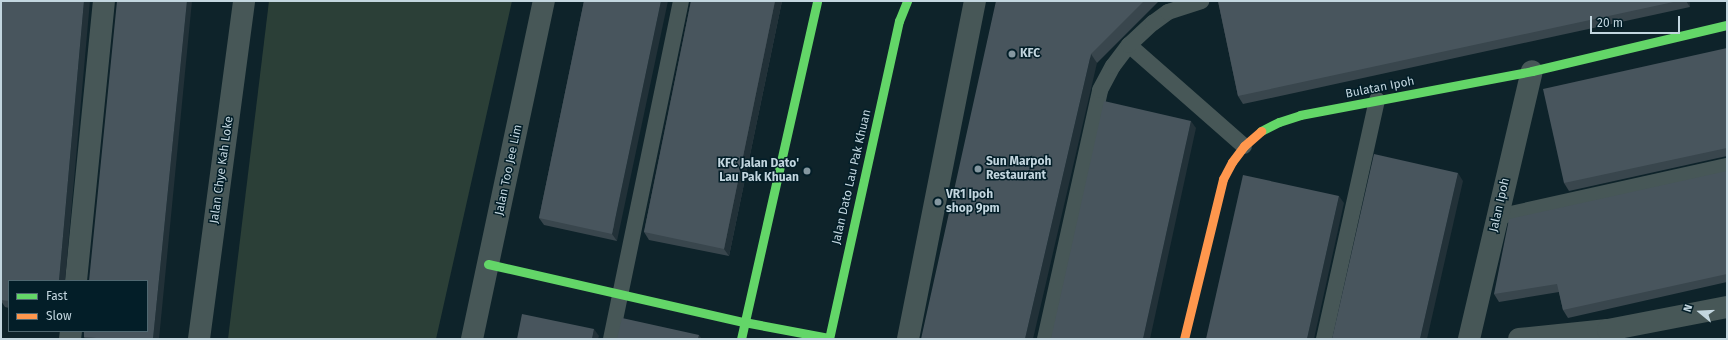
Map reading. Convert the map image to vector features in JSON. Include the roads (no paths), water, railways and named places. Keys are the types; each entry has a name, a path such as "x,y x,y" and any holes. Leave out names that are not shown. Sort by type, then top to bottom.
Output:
{"street":[{"path":"76,280 104,1"},
{"name":"Jalan Chye Kah Loke","path":"199,339 244,1"},
{"name":"Jalan Too Jee Lim","path":"472,339 544,1"},
{"path":"741,339 817,1"},
{"name":"Jalan Dato Lau Pak Khuan","path":"897,1 899,21"},
{"name":"Jalan Dato Lau Pak Khuan","path":"829,338 899,21 907,1"},
{"path":"908,339 975,1"},
{"name":"Bulatan Ipoh","path":"1184,339 1223,179 1232,162 1244,146 1258,133 1279,122 1300,115 1532,72 1727,25"},
{"name":"Jalan Ipoh","path":"1469,339 1532,72"},
{"path":"488,264 744,322 829,338"},
{"path":"1519,339 1607,334 1727,307"}],"lane":[{"path":"611,339 681,1"},
{"path":"1045,339 1100,90 1113,66 1129,45 1153,23 1168,12 1201,1"},
{"path":"1129,45 1244,146"},
{"path":"1324,339 1377,100"},
{"path":"1498,217 1727,166"}],"place":[{"name":"KFC","path":"1012,54"},
{"name":"Sun Marpoh Restaurant","path":"978,169"},
{"name":"KFC Jalan Dato' Lau Pak Khuan","path":"807,171"},
{"name":"VR1 Ipoh shop 9pm","path":"938,202"}]}
